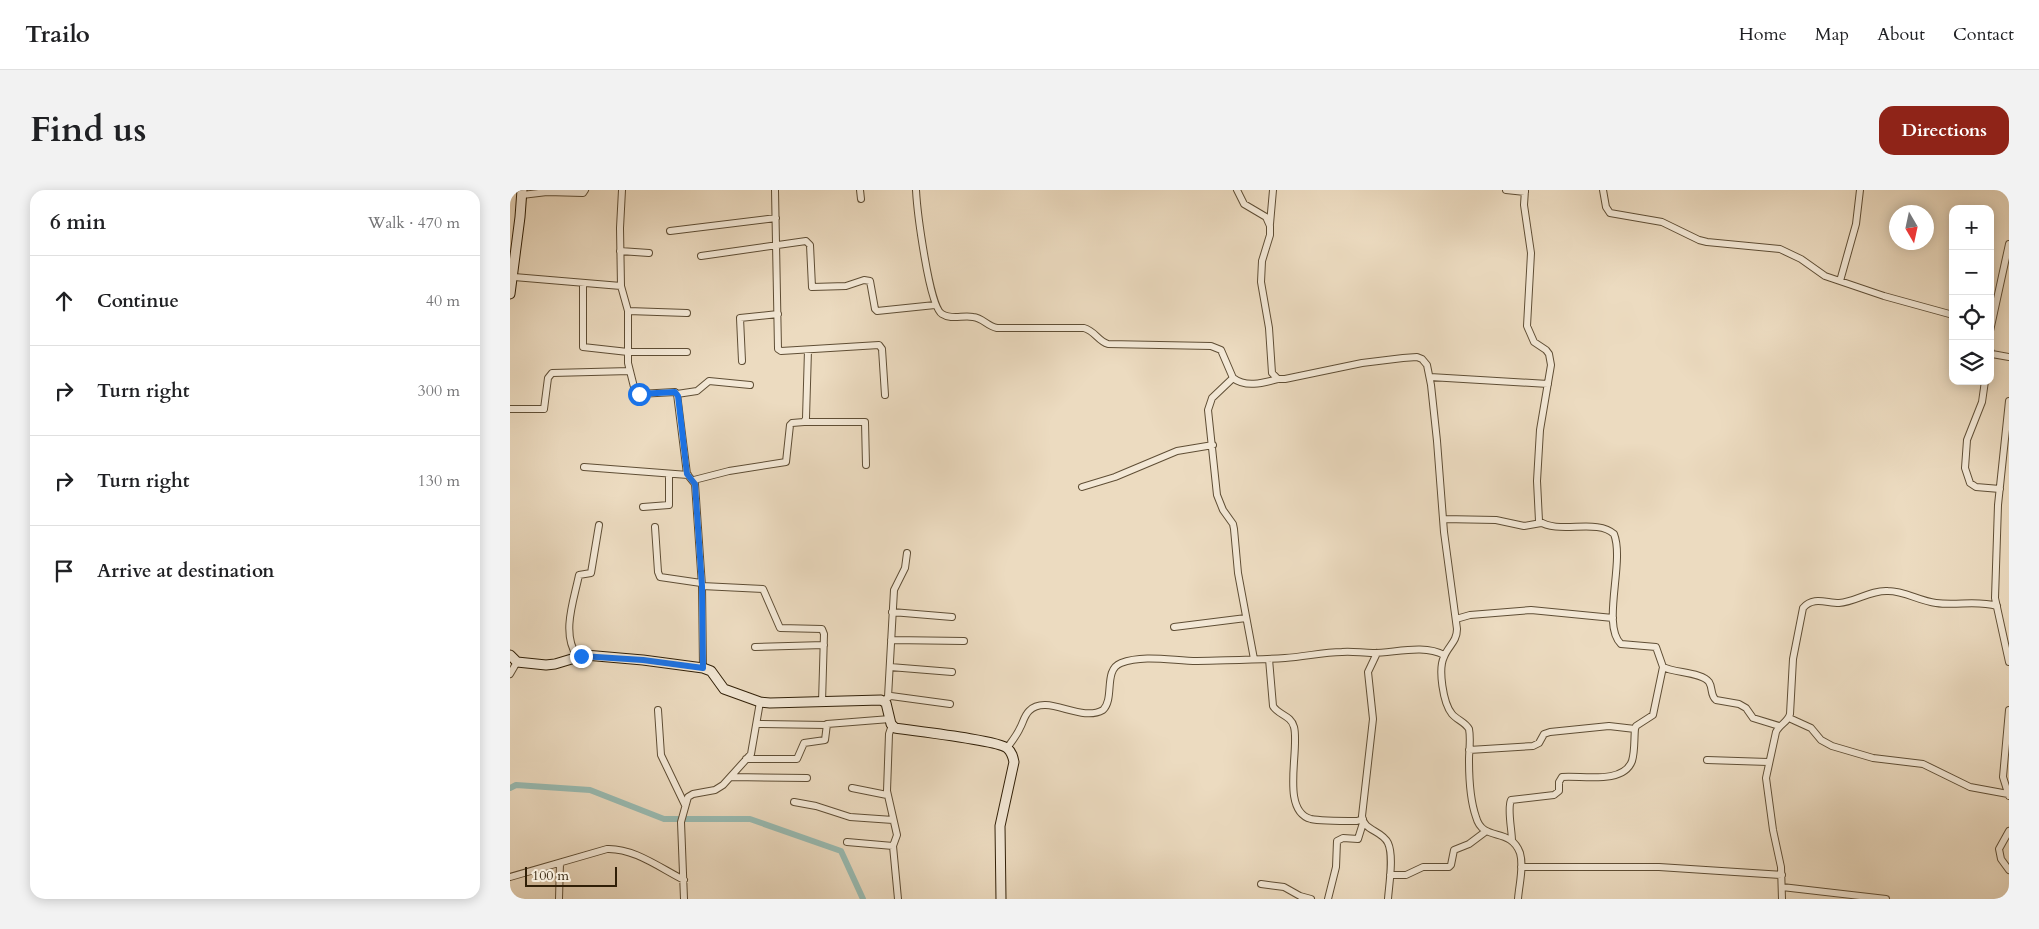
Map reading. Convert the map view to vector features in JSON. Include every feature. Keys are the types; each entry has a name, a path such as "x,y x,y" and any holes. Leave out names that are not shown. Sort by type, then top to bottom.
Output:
{"street":[{"path":"510,294 514,276 522,193 583,194 585,190"},
{"path":"622,190 621,286 628,311 630,371 637,393 675,392 677,394 697,391 709,381 750,385"},
{"path":"775,190 778,349 781,351 808,350 879,345 882,349 885,395"},
{"path":"860,190 861,199"},
{"path":"916,190 920,229 935,305 937,310 943,315 980,318 991,327 997,328 1078,327 1090,330 1108,344 1211,346 1224,354 1233,378 1242,383 1250,384 1285,379 1362,363 1417,357 1427,365 1430,377 1443,519 1457,629 1456,640 1444,655 1442,680 1445,701 1451,712 1467,725 1470,733 1469,750 1473,807 1479,827 1485,832 1499,834 1512,841 1520,853 1521,867 1518,899"},
{"path":"1237,190 1244,204 1266,217 1270,226"},
{"path":"1273,190 1270,226 1262,260 1261,282 1269,328 1271,370 1278,379"},
{"path":"1506,190 1525,191 1524,205 1531,253 1527,326 1534,342 1549,354 1551,365 1540,430 1537,481 1538,518 1541,523"},
{"path":"1603,190 1606,207 1610,213 1662,222 1707,242 1780,249 1801,259 1825,276 1884,296 1949,314"},
{"path":"1840,281 1856,224 1860,190"},
{"path":"670,231 776,218"},
{"path":"701,256 776,244 809,241 812,287 846,286 864,280 870,281 877,311 935,305"},
{"path":"1994,312 2009,244"},
{"path":"620,251 649,253"},
{"path":"514,276 621,286"},
{"path":"583,283 583,347 628,352 687,352"},
{"path":"628,311 686,313"},
{"path":"742,361 740,318 778,314"},
{"path":"804,422 808,350"},
{"path":"1994,355 2009,357"},
{"path":"510,409 544,409 548,378 552,374 630,371"},
{"path":"1430,377 1548,384"},
{"path":"1233,378 1212,398 1209,404 1208,416 1219,504 1234,529 1238,573 1254,659"},
{"path":"1984,385 1982,402 1967,440 1965,468 1970,483 1976,487 2000,489"},
{"path":"677,394 688,475"},
{"path":"2009,401 2000,489 1996,598 2009,662"},
{"path":"694,480 729,471 785,463 787,461 790,425 792,423 864,422 866,465"},
{"path":"1082,487 1116,477 1176,451 1213,445"},
{"path":"584,467 688,475 694,480 701,584 703,668"},
{"path":"643,507 669,506 669,474"},
{"path":"1443,519 1496,520 1524,526 1541,523 1603,528 1614,534 1618,554 1613,618 1614,630 1618,641 1627,645 1656,647 1663,667 1653,715 1636,726 1632,760 1621,774 1585,778 1562,777 1559,782 1559,790 1554,795 1511,800 1509,806 1512,841"},
{"path":"577,656 573,650 569,621 579,575 591,573 599,525"},
{"path":"655,527 660,577 701,584 764,589 780,628 822,630 824,634 822,702"},
{"path":"907,553 905,568 894,590 890,667 886,699 891,722 895,728 980,741 1007,748 1013,755 1014,762 1000,826 1001,899"},
{"path":"1782,899 1782,874 1767,795 1766,778 1768,762 1779,726 1789,718 1793,659 1803,608 1808,603 1814,601 1851,601 1872,592 1885,591 1907,594 1934,603 1976,602 1997,606"},
{"path":"1456,619 1470,615 1531,610 1613,618"},
{"path":"892,612 952,618"},
{"path":"1174,627 1246,618"},
{"path":"2000,618 2009,618"},
{"path":"890,640 964,642"},
{"path":"755,647 824,645"},
{"path":"1007,748 1027,714 1034,707 1048,705 1074,712 1088,713 1103,710 1108,702 1112,674 1120,663 1148,659 1182,661 1268,659 1344,651 1377,653 1428,651 1439,652 1444,655"},
{"path":"1328,899 1336,867 1337,841 1343,838 1358,839 1363,821 1373,719 1368,672 1377,653"},
{"path":"510,655 517,662 550,665 577,656 643,660 703,668 711,671 724,689 760,702 886,699 950,704"},
{"path":"1268,659 1272,680 1271,702 1275,709 1292,721 1294,727 1293,792 1299,809 1304,816 1311,819 1363,821 1388,842 1390,856 1388,899"},
{"path":"510,674 517,662"},
{"path":"890,667 952,672"},
{"path":"1663,667 1704,678 1710,684 1714,699 1719,702 1739,704 1746,708 1753,718 1779,726"},
{"path":"684,899 681,822 685,805 690,795 718,788 753,750 760,702"},
{"path":"658,710 660,755 685,805"},
{"path":"2009,710 2003,777 2009,795"},
{"path":"1789,718 1811,728 1821,740 1832,746 1864,756 1923,764 1970,787 2009,795"},
{"path":"757,724 826,725 891,722"},
{"path":"891,722 888,734 887,795 897,836 893,846 898,899"},
{"path":"746,759 798,759 804,743 825,740 826,725"},
{"path":"1469,750 1533,746 1540,742 1544,734 1550,732 1615,726 1635,729"},
{"path":"1707,760 1768,762"},
{"path":"730,777 807,778"},
{"path":"852,788 887,795"},
{"path":"794,802 816,806 850,817 893,820"},
{"path":"2009,831 1998,849 2001,859 2009,870"},
{"path":"1390,875 1406,875 1423,867 1449,867 1454,850 1470,844 1485,832"},
{"path":"847,842 893,846"},
{"path":"510,877 607,848 622,849 684,880"},
{"path":"559,899 560,863"},
{"path":"1521,867 1659,867 1782,874"},
{"path":"1261,884 1284,887 1300,896 1311,899"},
{"path":"1782,887 1886,899"}],"waterway":[{"path":"510,788 516,785 590,790 664,819 750,819 841,851 863,899"}],"route":[{"path":"581,656 643,660 703,668 702,586 695,484 694,480 687,474 678,396 675,392 639,394"}]}
